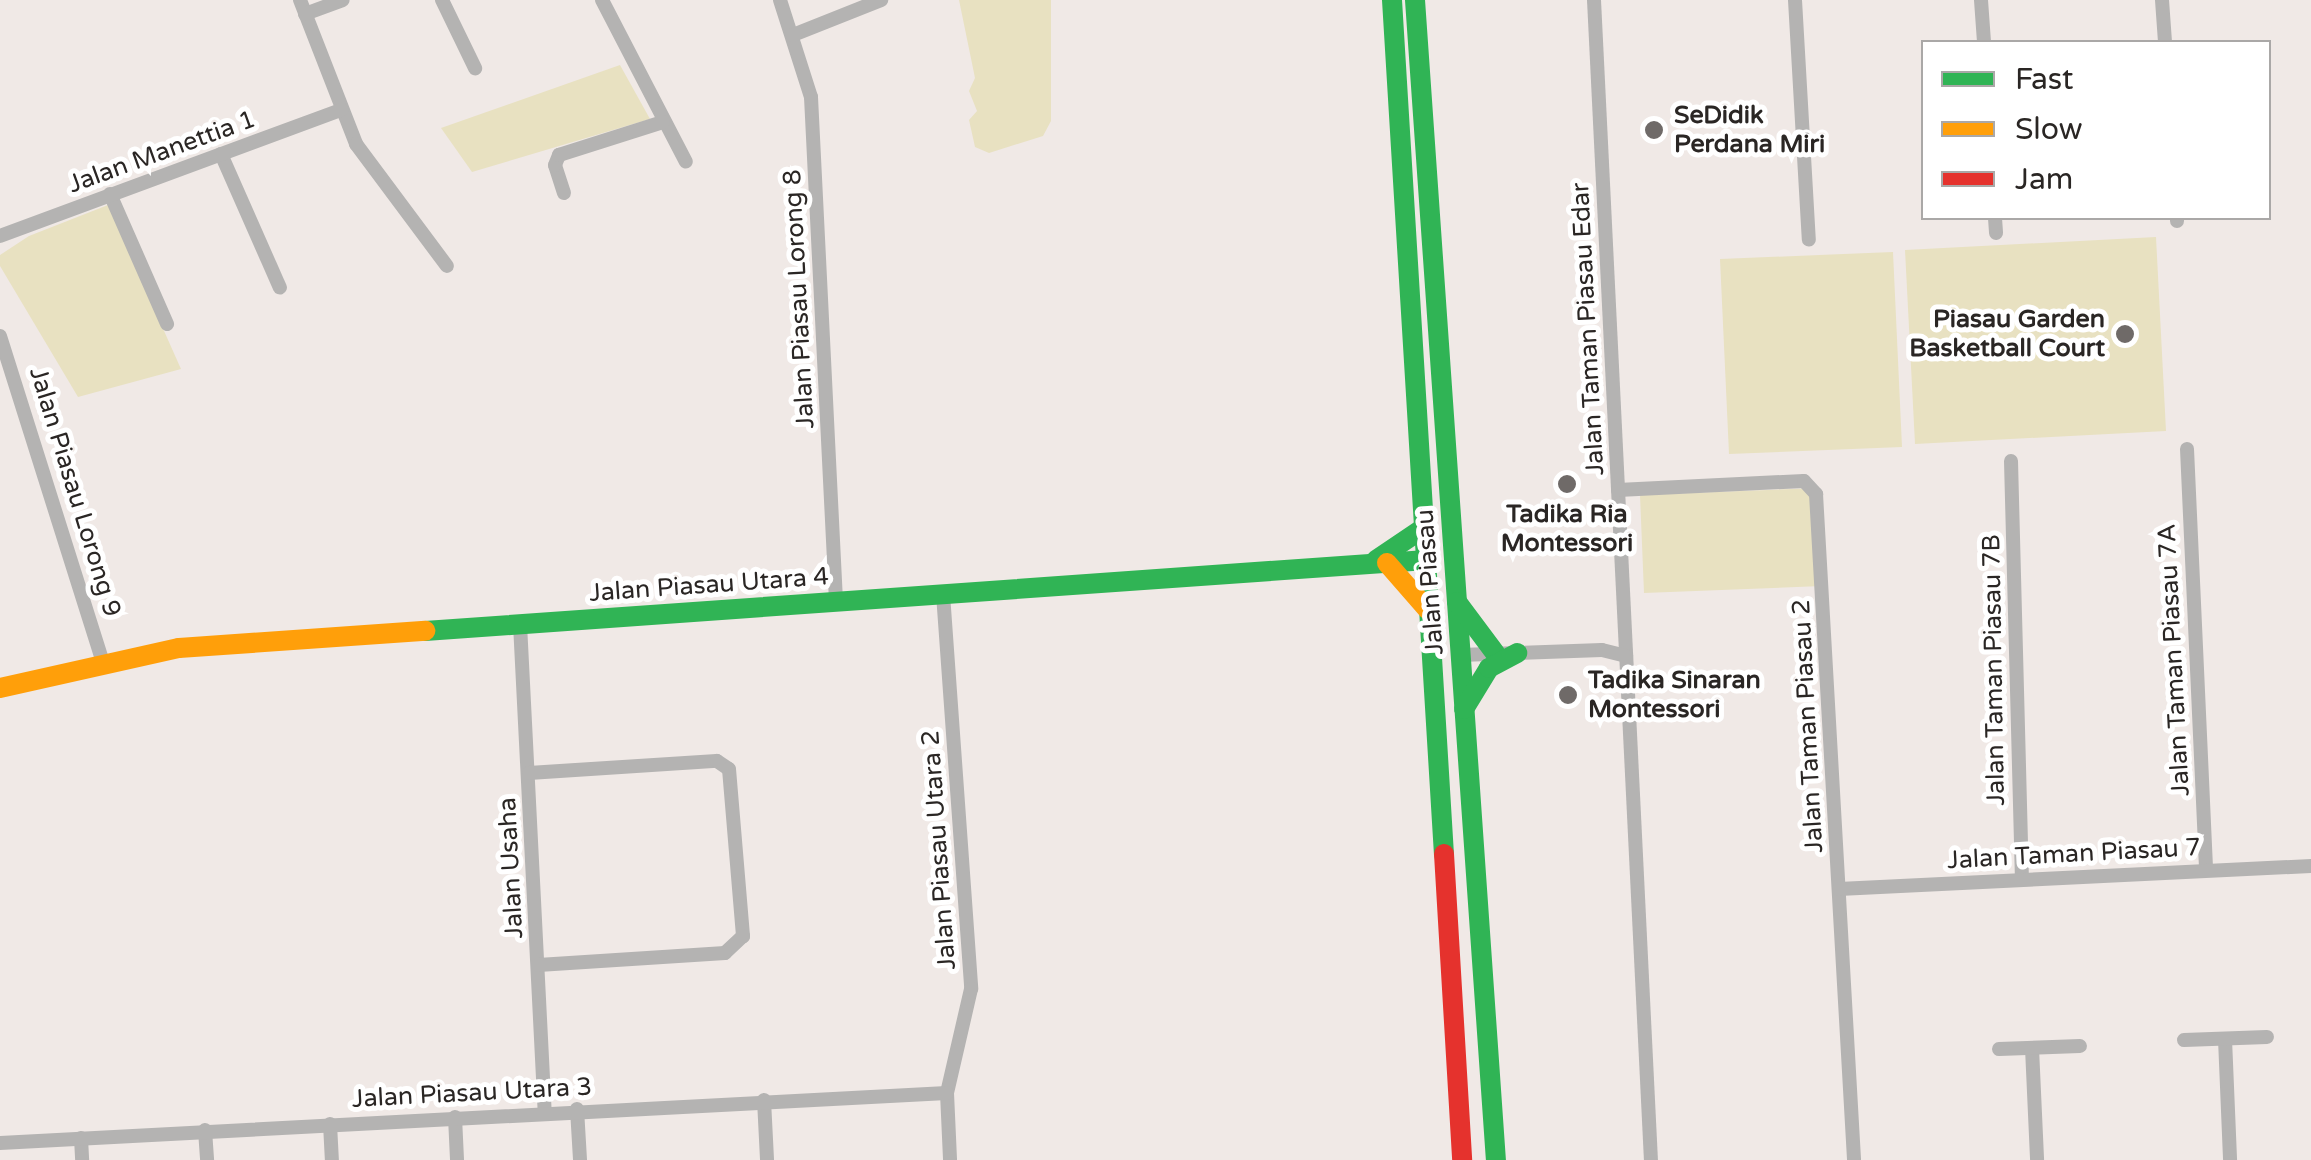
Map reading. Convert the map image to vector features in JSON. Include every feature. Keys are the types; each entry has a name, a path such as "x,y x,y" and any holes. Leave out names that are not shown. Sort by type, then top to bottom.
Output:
{"street":[{"path":"342,0 302,7 340,110 356,144 446,266"},
{"path":"442,0 474,68"},
{"path":"602,0 686,162"},
{"name":"Jalan Piasau Lorong 8","path":"780,0 811,96 836,601"},
{"path":"794,35 881,0"},
{"name":"Jalan Piasau","path":"1392,0 1460,1158"},
{"name":"Jalan Piasau","path":"1414,0 1496,1160"},
{"name":"Jalan Taman Piasau Edar","path":"1594,0 1651,1160"},
{"path":"1795,0 1808,240"},
{"path":"1981,0 1984,40"},
{"path":"2162,0 2165,40"},
{"name":"Jalan Manettia 1","path":"0,236 340,110"},
{"path":"564,193 555,165 559,155 664,122"},
{"path":"1402,148 1425,147"},
{"path":"221,154 280,288"},
{"path":"110,194 167,324"},
{"name":"Jalan Piasau Lorong 9","path":"0,336 103,662"},
{"name":"Jalan Taman Piasau 7A","path":"2187,449 2206,870"},
{"name":"Jalan Taman Piasau 7B","path":"2011,461 2022,879"},
{"name":"Jalan Taman Piasau 2","path":"1618,490 1804,481 1816,494 1854,1160"},
{"path":"1424,526 1381,564 1430,613"},
{"path":"1426,560 1452,538"},
{"name":"Jalan Piasau Utara 4","path":"0,688 179,648 1426,560"},
{"name":"Jalan Piasau Utara 2","path":"944,594 971,988 947,1092 950,1160"},
{"path":"1456,600 1495,653"},
{"name":"Jalan Usaha","path":"520,624 545,1111"},
{"path":"1464,709 1489,668 1517,653"},
{"path":"1434,678 1460,654 1626,656"},
{"path":"529,773 718,761 729,769 743,936 724,953 538,965"},
{"name":"Jalan Taman Piasau 7","path":"1840,889 2311,866"},
{"path":"2184,1040 2267,1037"},
{"path":"1452,1038 1470,1153 1487,1152 1496,1132"},
{"path":"2225,1038 2230,1160"},
{"path":"1999,1049 2080,1046"},
{"path":"2032,1048 2037,1160"},
{"name":"Jalan Piasau Utara 3","path":"0,1143 947,1092"},
{"path":"764,1100 768,1160"},
{"path":"578,1109 580,1160"},
{"path":"454,1117 457,1160"},
{"path":"330,1124 332,1160"},
{"path":"206,1130 207,1160"},
{"path":"80,1138 82,1160"}],"shaded area":[{"path":"959,0 1051,0 1051,121 1043,136 989,153 975,147 969,120 977,111 969,91 975,78"},
{"path":"620,65 650,119 472,172 441,128"},
{"path":"108,205 181,369 78,397 0,266 0,255 29,236"},
{"path":"2156,237 2166,431 1915,444 1905,250"},
{"path":"1893,252 1902,447 1729,454 1720,259"},
{"path":"1818,488 1822,586 1644,593 1640,495"}],"traffic: fast":[{"path":"1392,0 1444,854"},
{"path":"1415,0 1496,1160"},
{"path":"1376,560 1425,527"},
{"path":"425,631 1426,560"},
{"path":"1457,602 1495,653"},
{"path":"1464,709 1489,668 1517,653"}],"traffic: slow":[{"path":"1387,563 1428,610"},
{"path":"0,688 179,648 425,631"}],"traffic: jam":[{"path":"1444,854 1462,1160"}],"place":[{"name":"SeDidik Perdana Miri","path":"1654,130"},
{"name":"Piasau Garden Basketball Court","path":"2125,334"},
{"name":"Tadika Ria Montessori","path":"1567,484"},
{"name":"Tadika Sinaran Montessori","path":"1568,695"}]}
